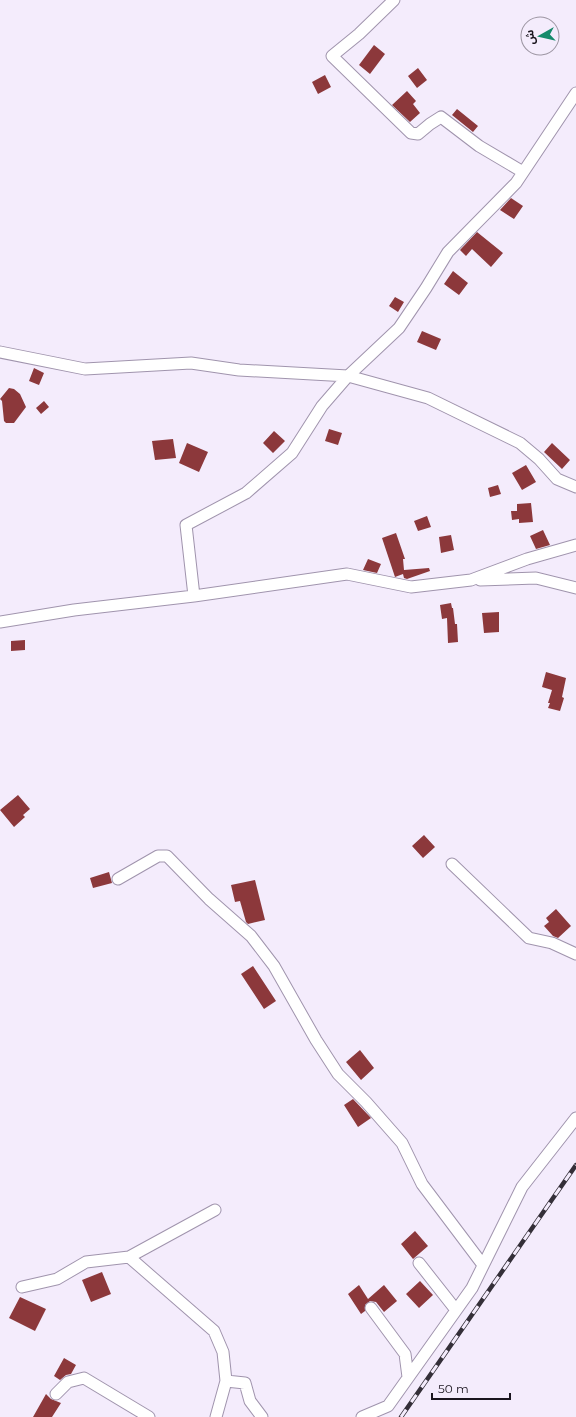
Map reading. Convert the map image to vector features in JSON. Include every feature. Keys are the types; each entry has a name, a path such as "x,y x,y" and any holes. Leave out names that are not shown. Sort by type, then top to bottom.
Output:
{"street":[{"path":"394,0 359,34 332,56 411,133 418,134 441,117 479,146 523,172"},
{"path":"194,596 186,525 246,493 292,453 322,406 348,376 399,328 448,252 516,183 576,93"},
{"path":"0,352 84,369 191,363 239,370 348,376 428,398 520,443 539,459 557,479 576,487"},
{"path":"472,580 526,559 576,545"},
{"path":"0,622 74,610 194,596 347,574 411,587 472,580 536,578 576,588"},
{"path":"118,879 158,856 167,856 209,899 251,936 274,966 316,1040 338,1074 366,1102 402,1143 422,1184 483,1265"},
{"path":"452,864 530,938 552,943 576,954"},
{"path":"362,1417 388,1406 472,1288 522,1187 576,1118"},
{"path":"22,1287 57,1279 86,1262 129,1257 214,1210"},
{"path":"129,1257 214,1331 223,1352 226,1381 216,1417"},
{"path":"418,1263 456,1310"},
{"path":"371,1308 405,1354 408,1377"},
{"path":"56,1394 68,1382 84,1378 149,1417"},
{"path":"226,1381 245,1383 250,1401 262,1417"}],"building":[{"path":"374,45 385,54 370,74 359,65"},
{"path":"418,68 427,80 417,88 408,76"},
{"path":"325,75 331,87 318,94 312,82"},
{"path":"407,91 416,101 413,104 420,113 410,122 392,105"},
{"path":"457,109 478,126 473,132 452,115"},
{"path":"511,198 523,206 514,219 500,210"},
{"path":"477,232 503,253 491,267 472,249 466,256 460,250"},
{"path":"453,271 468,283 459,295 444,284"},
{"path":"395,297 404,302 398,312 389,306"},
{"path":"422,331 441,339 436,350 417,342"},
{"path":"34,368 44,373 39,385 29,381"},
{"path":"9,388 14,389 20,394 26,407 14,423 6,423 4,421 2,401 0,399"},
{"path":"44,401 49,407 41,414 36,408"},
{"path":"329,429 342,433 338,445 325,441"},
{"path":"274,431 285,441 273,453 263,443"},
{"path":"173,439 176,458 155,460 152,441"},
{"path":"187,443 208,452 199,472 179,463"},
{"path":"552,443 570,460 562,469 544,452"},
{"path":"526,465 536,482 522,490 512,473"},
{"path":"498,485 501,494 490,497 488,488"},
{"path":"531,503 533,522 519,523 519,519 512,520 511,511 517,511 517,504"},
{"path":"427,516 431,527 418,531 414,521"},
{"path":"543,530 550,545 536,549 530,536"},
{"path":"396,533 405,559 403,559 404,570 429,568 430,571 407,579 404,578 403,574 395,577 382,538"},
{"path":"451,535 454,550 441,553 439,537"},
{"path":"368,559 381,564 377,573 363,570"},
{"path":"451,603 455,624 457,624 458,642 448,643 447,618 442,619 440,605"},
{"path":"499,612 499,632 484,633 482,613"},
{"path":"25,640 25,650 11,651 11,641"},
{"path":"546,672 566,678 562,697 564,698 560,711 548,708 552,690 542,687"},
{"path":"18,795 30,809 23,815 25,817 14,827 0,810"},
{"path":"424,835 435,847 423,858 412,846"},
{"path":"109,872 112,883 93,888 90,878"},
{"path":"255,880 265,920 248,924 246,922 240,901 235,902 231,885"},
{"path":"556,909 571,926 558,938 553,936 544,926 549,922 546,918"},
{"path":"253,966 276,1001 264,1009 241,974"},
{"path":"360,1050 374,1068 361,1080 346,1062"},
{"path":"353,1099 371,1118 358,1127 344,1105"},
{"path":"415,1231 428,1246 413,1259 401,1244"},
{"path":"102,1272 111,1294 91,1302 82,1280"},
{"path":"420,1281 433,1295 419,1308 406,1294"},
{"path":"359,1285 368,1299 384,1285 397,1301 384,1312 376,1302 370,1301 365,1305 365,1311 361,1314 348,1294"},
{"path":"20,1297 46,1309 35,1331 9,1318"},
{"path":"64,1358 76,1365 71,1374 66,1375 60,1380 54,1376"},
{"path":"46,1394 51,1399 61,1403 52,1417 33,1417"}],"railway":[{"path":"401,1417 576,1165"}]}
